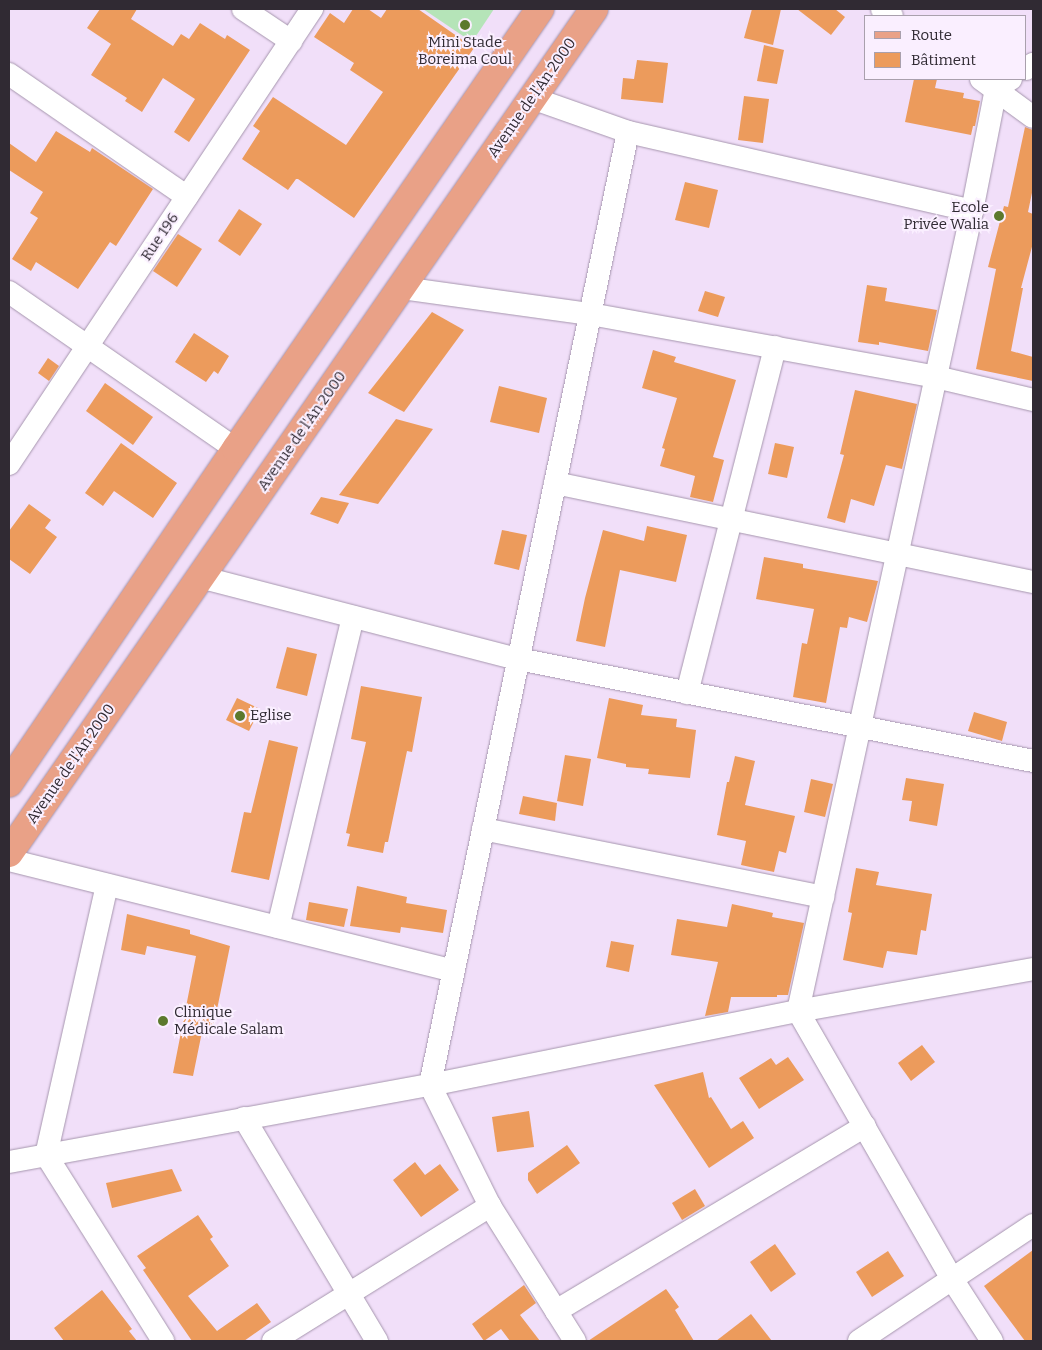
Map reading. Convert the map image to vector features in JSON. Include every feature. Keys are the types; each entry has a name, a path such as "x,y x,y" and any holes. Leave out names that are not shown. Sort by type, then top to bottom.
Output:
{"main road":[{"path":"9,783 236,449 540,9"},
{"name":"Avenue de l'An 2000","path":"9,853 594,9"}],"street":[{"path":"244,9 291,40"},
{"name":"Rue 196","path":"9,464 312,9"},
{"path":"9,74 187,197"},
{"path":"996,82 1033,117"},
{"path":"992,1341 952,1279 798,1011 972,211 996,82"},
{"path":"532,98 628,132 972,211"},
{"path":"575,1341 490,1206 430,1085 628,132"},
{"path":"402,288 590,314 936,377 1033,400"},
{"path":"9,292 236,449"},
{"path":"687,693 775,347"},
{"path":"555,483 1033,582"},
{"path":"200,577 518,659 1033,761"},
{"path":"278,927 353,617"},
{"path":"483,829 823,897"},
{"path":"9,860 453,970"},
{"path":"107,885 46,1154 162,1341"},
{"path":"9,1162 430,1085 798,1011 1033,969"},
{"path":"244,1118 377,1341"},
{"path":"556,1311 865,1126"},
{"path":"273,1341 490,1206"},
{"path":"859,1341 1033,1225"}],"green space":[{"name":"Mini Stade Boreima Coul","path":"423,9 494,9 472,42"}],"building":[{"path":"100,9 137,9 131,19 173,46 181,34 189,39 200,23 225,39 227,35 250,50 189,142 174,132 195,99 163,78 142,112 125,101 127,98 91,75 111,44 87,28"},
{"path":"353,9 368,9 381,18 387,9 418,9 474,48 354,218 298,179 288,190 242,159 260,131 253,126 273,97 346,145 383,92 350,70 354,63 314,37 330,13 344,23"},
{"path":"752,9 781,9 773,45 744,38"},
{"path":"797,9 835,9 845,17 831,35"},
{"path":"764,45 784,50 777,84 757,81"},
{"path":"637,60 668,63 663,103 621,99 623,78 634,79"},
{"path":"914,80 937,80 935,88 964,93 963,98 980,101 975,126 973,126 971,135 905,122"},
{"path":"744,96 769,99 763,143 738,140"},
{"path":"1025,127 1033,130 1033,188 1028,212 1033,214 1033,243 1021,288 1023,288 1011,351 1033,357 1033,381 976,369 996,269 988,267 1004,206 1008,207"},
{"path":"56,131 90,152 92,148 153,189 116,246 110,242 78,289 36,262 31,271 12,259 38,218 30,213 43,192 9,170 9,143 36,162"},
{"path":"685,182 718,190 709,228 675,220"},
{"path":"239,209 262,224 240,256 218,241"},
{"path":"178,234 202,249 177,287 153,271"},
{"path":"867,285 887,288 885,301 937,310 928,351 879,342 879,345 858,342"},
{"path":"705,291 725,297 718,317 698,311"},
{"path":"432,312 464,330 404,412 368,393"},
{"path":"194,333 229,356 218,374 214,371 206,382 175,362"},
{"path":"653,350 676,357 674,362 736,380 713,457 724,460 713,502 690,497 695,476 660,466 665,449 662,448 677,398 642,388"},
{"path":"48,358 59,366 49,381 38,373"},
{"path":"105,383 153,417 133,445 86,411"},
{"path":"499,386 547,398 539,433 490,422"},
{"path":"855,390 917,404 902,469 886,465 874,506 851,499 845,523 827,518 844,455 840,454"},
{"path":"396,419 433,429 378,504 339,495"},
{"path":"121,443 177,483 153,518 114,491 103,506 85,493"},
{"path":"775,443 794,447 787,478 768,474"},
{"path":"321,497 349,503 338,524 310,514"},
{"path":"29,504 51,520 45,528 57,537 30,574 9,559 9,531"},
{"path":"647,526 687,535 676,582 620,570 605,647 576,641 603,530 644,541"},
{"path":"502,530 527,535 519,570 494,564"},
{"path":"764,557 803,564 803,568 878,581 867,622 849,617 847,628 840,627 826,703 793,697 802,643 807,644 814,609 756,599"},
{"path":"287,647 317,654 307,696 276,688"},
{"path":"361,686 422,697 412,752 407,751 388,842 385,842 383,853 347,846 350,834 346,833 366,742 351,739"},
{"path":"237,698 260,709 249,731 226,720"},
{"path":"609,698 643,705 641,715 677,719 676,727 696,730 690,778 648,774 649,769 626,767 626,764 597,758"},
{"path":"974,712 1007,722 1002,741 968,731"},
{"path":"269,740 298,747 269,880 231,872 244,812 251,813"},
{"path":"565,755 591,759 583,806 557,801"},
{"path":"735,756 755,761 745,805 795,816 786,853 779,851 774,872 741,865 746,841 717,835 727,782 729,782"},
{"path":"906,778 944,784 937,826 909,821 912,801 902,800"},
{"path":"811,779 833,784 825,817 804,812"},
{"path":"523,796 557,803 555,821 519,814"},
{"path":"856,868 879,872 876,885 932,894 926,931 921,930 917,955 887,951 883,968 843,960 852,913 848,912"},
{"path":"357,886 407,897 406,903 447,910 443,933 401,927 400,933 350,926"},
{"path":"309,902 348,909 344,927 306,920"},
{"path":"732,904 773,913 772,917 804,923 788,995 777,995 777,997 731,997 728,1012 705,1016 718,962 671,955 677,919 727,927"},
{"path":"127,914 190,930 190,934 230,946 213,1029 203,1027 193,1076 173,1073 196,956 147,946 145,955 121,950"},
{"path":"611,941 634,945 629,972 606,967"},
{"path":"922,1045 935,1062 911,1081 898,1063"},
{"path":"788,1057 804,1080 759,1109 739,1078 771,1058 776,1065"},
{"path":"703,1072 709,1098 711,1097 731,1129 743,1121 754,1138 709,1168 654,1085"},
{"path":"529,1111 534,1147 497,1152 492,1117"},
{"path":"567,1145 580,1163 537,1194 528,1180 528,1173"},
{"path":"415,1162 425,1175 440,1164 459,1190 421,1217 393,1180"},
{"path":"172,1169 182,1191 112,1208 106,1183"},
{"path":"695,1189 705,1206 682,1220 672,1203"},
{"path":"198,1215 213,1237 210,1239 229,1266 188,1296 217,1331 257,1303 271,1322 244,1341 192,1341 143,1270 146,1268 137,1256"},
{"path":"775,1244 796,1274 771,1292 750,1262"},
{"path":"1033,1250 1033,1341 1025,1341 984,1286"},
{"path":"888,1251 904,1276 872,1297 856,1272"},
{"path":"524,1285 536,1303 520,1315 540,1341 510,1341 501,1329 484,1341 472,1324"},
{"path":"666,1289 679,1307 675,1310 694,1341 588,1341"},
{"path":"102,1290 132,1329 129,1331 137,1341 64,1341 54,1328"},
{"path":"751,1314 772,1341 716,1341"}],"place":[{"name":"Mini Stade Boreima Coul","path":"465,25"},
{"name":"Ecole Privée Walia","path":"999,216"},
{"name":"Eglise","path":"240,716"},
{"name":"Clinique Médicale Salam","path":"163,1021"}]}
